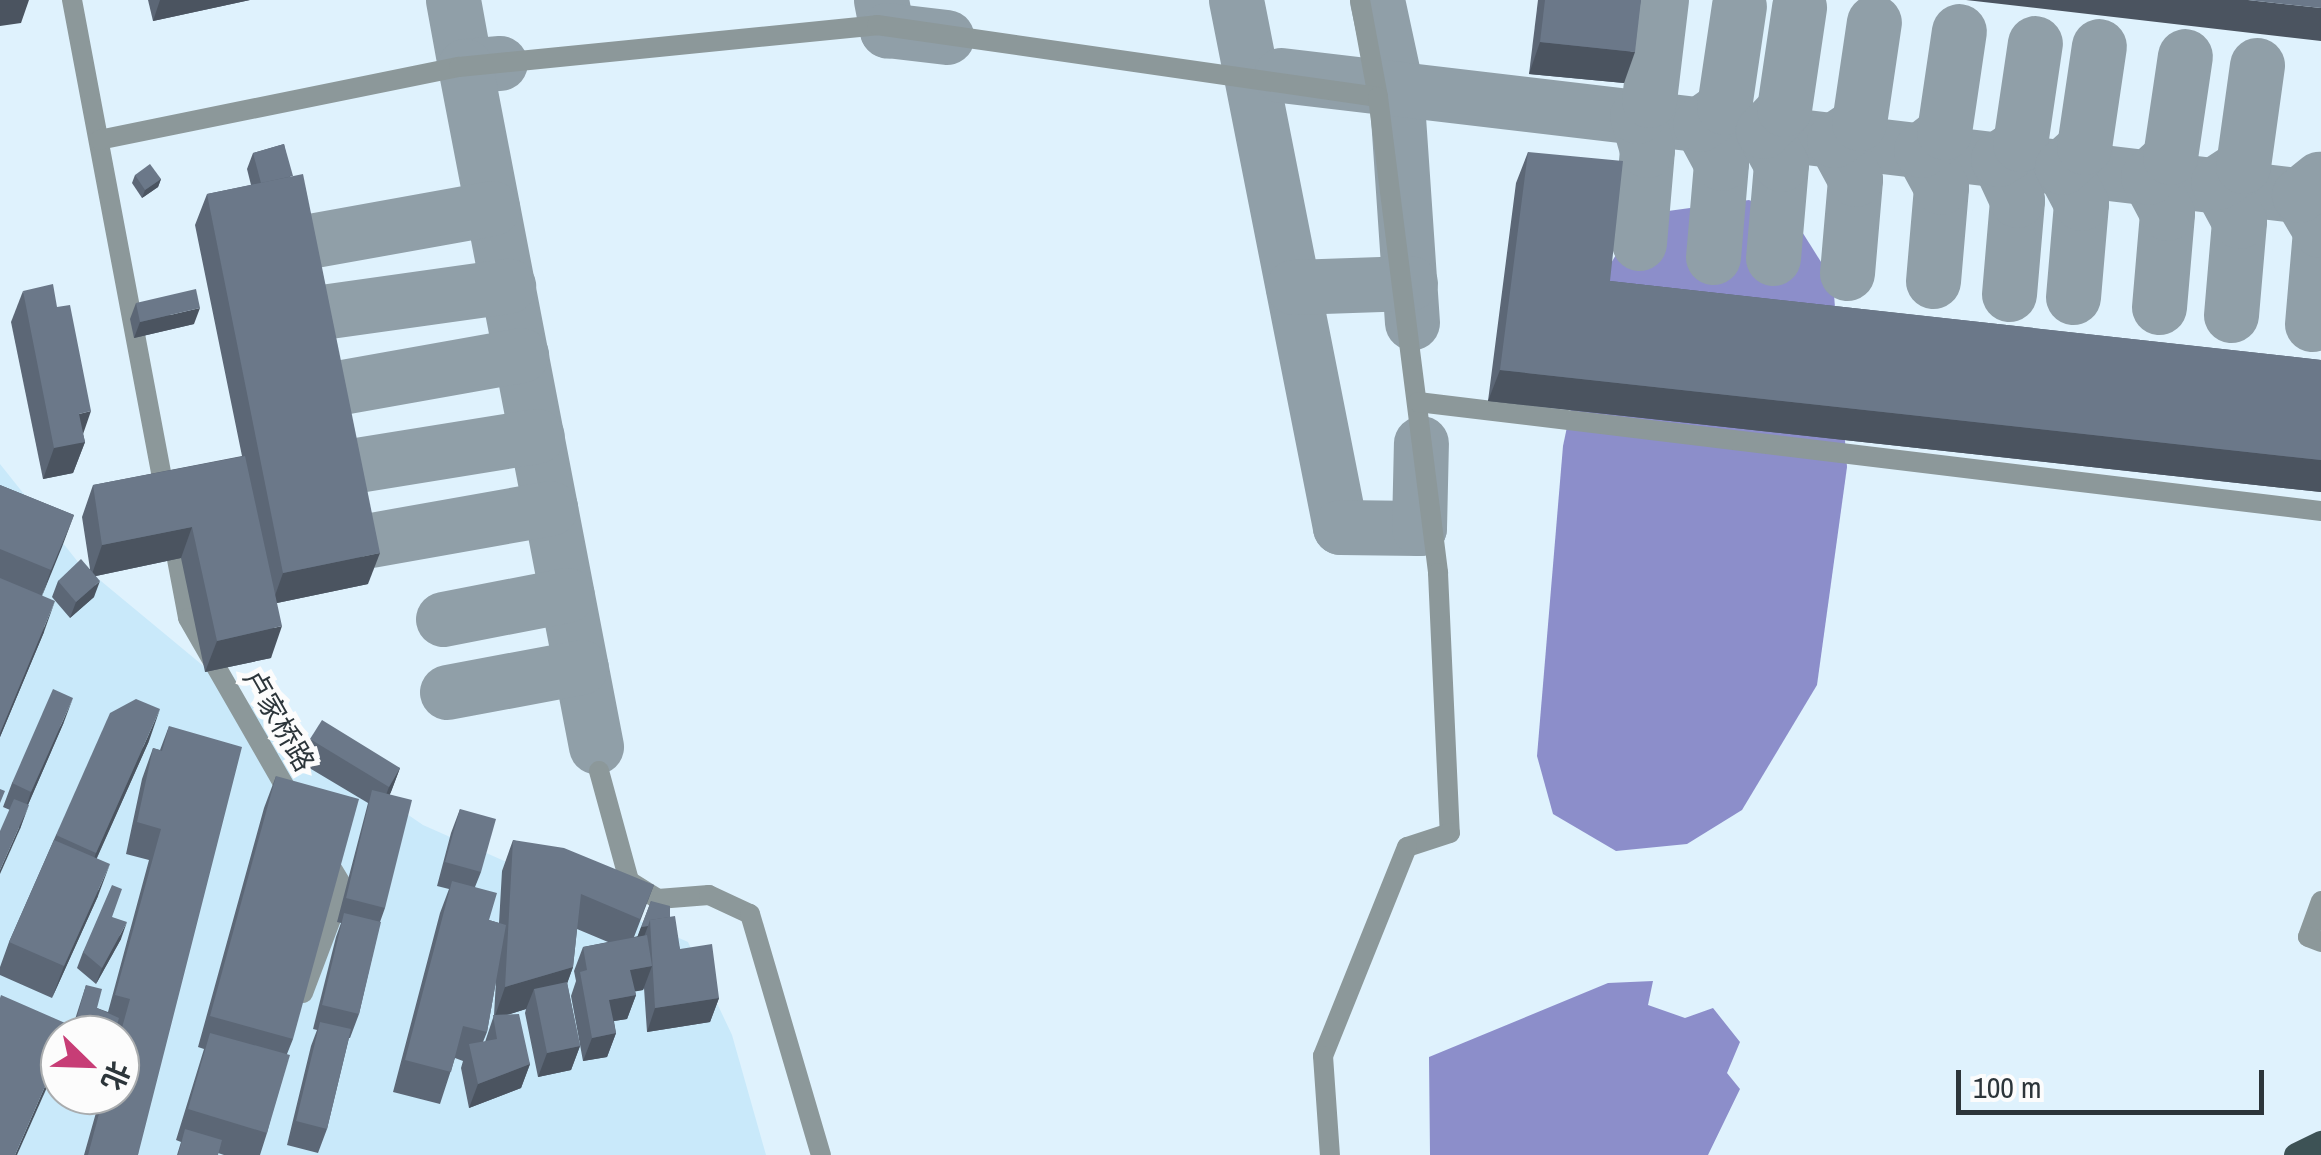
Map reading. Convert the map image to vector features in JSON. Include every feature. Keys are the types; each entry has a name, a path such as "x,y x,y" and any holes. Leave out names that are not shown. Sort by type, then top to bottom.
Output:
{"main road":[{"path":"2296,1155 2321,1143"}],"street":[{"name":"卢家桥路","path":"72,0 188,618 343,887 296,1012"},
{"path":"1330,1155 1323,1056 1407,847 1450,833 1438,573 1378,97 1360,0"},
{"path":"99,140 459,66 877,25 1378,97"},
{"path":"1418,402 2321,511"},
{"path":"599,771 629,881 658,899 710,895 750,914 821,1155"},
{"path":"2321,902 2308,936 2321,942"}],"shaded area":[{"path":"0,464 78,562 265,717 423,825 688,942 732,1035 766,1155 0,1155"}],"water":[{"path":"1749,200 1794,219 1833,281 1847,467 1817,685 1742,810 1687,844 1616,851 1553,814 1537,756 1563,446 1596,289 1631,229 1668,211"},
{"path":"1653,981 1648,1005 1685,1018 1713,1008 1740,1042 1727,1073 1740,1089 1708,1155 1430,1155 1429,1057 1608,983"}],"building":[{"path":"1545,0 1641,0 1635,52 1540,42"},
{"path":"2248,0 2321,0 2321,8"},
{"path":"284,144 293,176 261,183 253,153"},
{"path":"1528,152 1623,161 1610,281 2321,360 2321,460 1500,370"},
{"path":"150,164 161,179 145,190 135,175"},
{"path":"303,174 380,553 283,573 207,194"},
{"path":"53,284 57,307 70,305 91,411 79,414 85,442 54,448 23,291"},
{"path":"196,289 200,308 140,322 136,303"},
{"path":"245,456 282,626 217,641 192,527 102,545 93,485"},
{"path":"0,485 74,515 51,570 0,549"},
{"path":"81,559 100,581 76,602 58,581"},
{"path":"0,578 55,601 0,733"},
{"path":"53,689 73,698 31,792 12,783"},
{"path":"136,699 160,709 96,853 56,835 110,713"},
{"path":"322,720 400,768 389,787 310,739"},
{"path":"169,726 242,747 138,1155 88,1155 99,1115 140,1115 140,1015 126,1015 130,999 115,995 161,829 137,822 153,748 162,751"},
{"path":"276,776 359,799 293,1039 210,1016"},
{"path":"372,790 412,800 385,908 346,898"},
{"path":"14,799 29,805 0,870 0,831"},
{"path":"460,809 496,819 481,872 445,862"},
{"path":"54,840 110,864 64,966 9,942"},
{"path":"513,840 564,848 654,885 640,919 581,894 573,967 505,987"},
{"path":"452,881 497,893 489,920 506,925 487,1032 463,1026 451,1072 405,1060"},
{"path":"112,885 122,889 112,917 127,922 102,968 83,952"},
{"path":"651,901 670,906 670,917 650,920 648,926 641,927"},
{"path":"344,913 381,922 359,1014 322,1005"},
{"path":"675,916 680,949 712,944 719,998 655,1008 650,920"},
{"path":"647,935 652,966 630,970 636,995 609,1000 616,1033 592,1038 580,972 587,970 583,947"},
{"path":"567,982 580,1046 547,1053 534,989"},
{"path":"86,985 102,989 97,1008 112,1015 78,1015"},
{"path":"1,995 47,1015 40,1015 40,1098 15,1155 0,1155"},
{"path":"519,1014 530,1064 478,1084 469,1044 497,1039 493,1015"},
{"path":"320,1022 351,1029 327,1129 296,1121"},
{"path":"210,1033 290,1055 267,1133 188,1109"},
{"path":"185,1129 222,1140 218,1155 178,1155"}],"taxiway":[{"path":"453,0 465,66 500,63"},
{"path":"881,0 887,30 947,37"},
{"path":"1236,0 1340,527 1419,528 1421,443"},
{"path":"1377,0 1396,88 1412,322"},
{"path":"1639,243 1647,150 1637,116 1649,100 1661,0"},
{"path":"1713,257 1721,163 1700,124 1724,107 1739,6"},
{"path":"1773,258 1781,164 1763,131 1784,109 1799,7"},
{"path":"1847,273 1855,179 1834,140 1859,123 1874,22"},
{"path":"1933,281 1941,187 1921,150 1944,132 1959,31"},
{"path":"2009,294 2017,200 1998,159 2020,144 2035,43"},
{"path":"2073,297 2081,203 2062,167 2084,147 2099,46"},
{"path":"2159,307 2167,213 2148,177 2170,157 2185,56"},
{"path":"2231,315 2239,221 2218,182 2243,166 2257,65"},
{"path":"465,66 596,746"},
{"path":"1281,75 2321,198"},
{"path":"2312,324 2320,230 2299,195 2319,179"},
{"path":"315,240 492,208"},
{"path":"1293,287 1410,283"},
{"path":"329,311 508,286"},
{"path":"342,387 521,355"},
{"path":"357,465 537,436"},
{"path":"371,540 550,508"},
{"path":"443,619 567,595"},
{"path":"447,692 581,667"}]}
